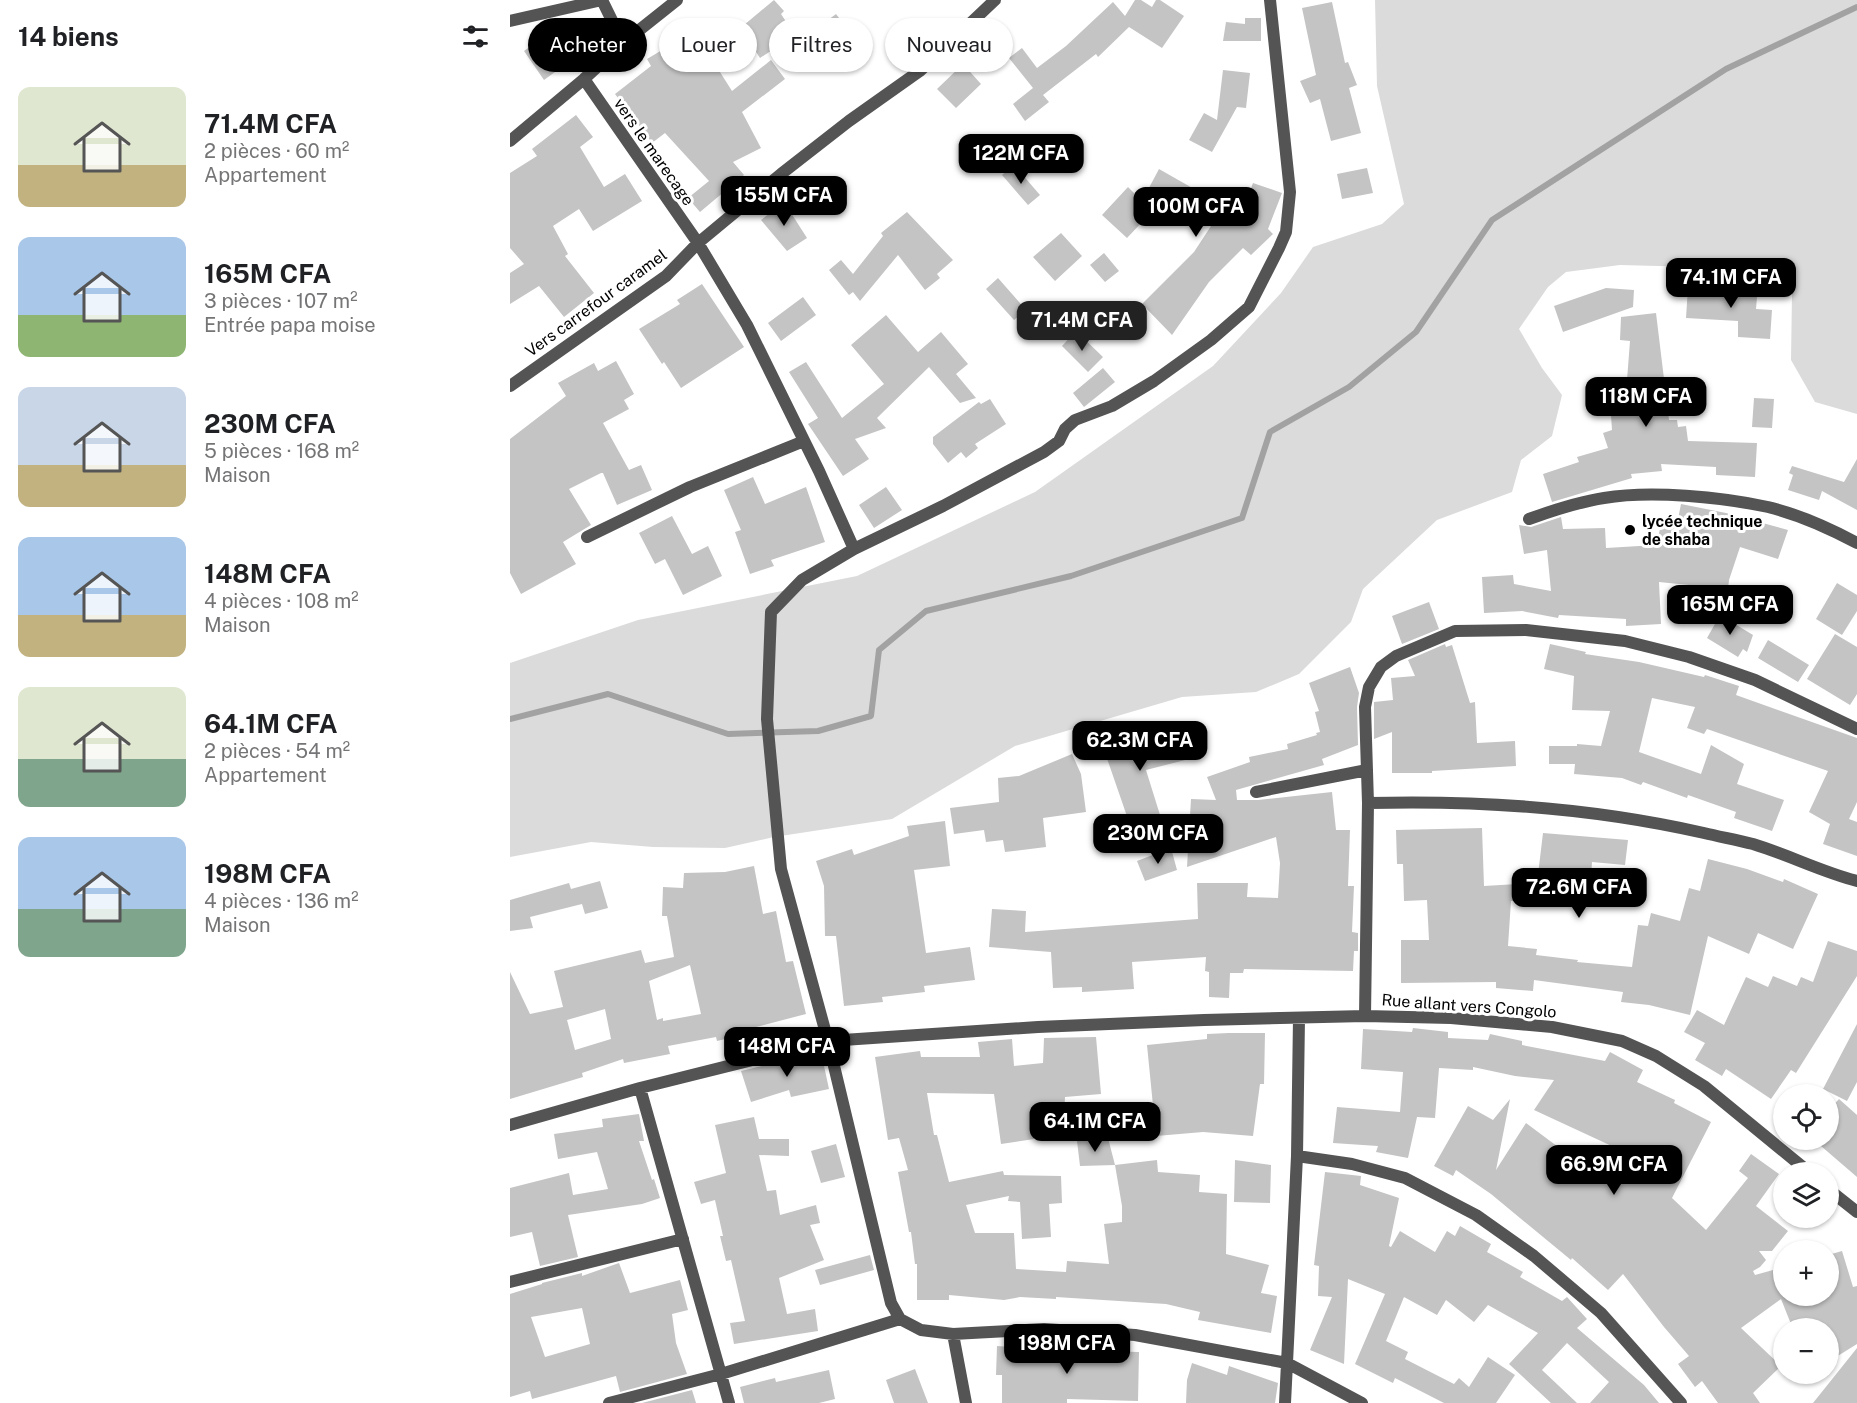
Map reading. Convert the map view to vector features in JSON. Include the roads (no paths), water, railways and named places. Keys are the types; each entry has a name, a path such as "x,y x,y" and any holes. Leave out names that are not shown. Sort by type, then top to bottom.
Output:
{"street":[{"path":"510,21 602,0 611,18"},
{"path":"647,24 677,0"},
{"name":"Vers carrefour caramel","path":"510,386 666,276 698,243 841,128 921,70 995,0"},
{"path":"1270,0 1290,192 1286,232 1249,307 1211,339 1154,381 1112,406 1075,420 1065,429 1059,441 1044,452 943,506 854,549 802,580 771,612 767,719 781,869 828,1041 891,1303 900,1319 921,1330 953,1334 1044,1329 1135,1335 1287,1363 1362,1403"},
{"path":"510,141 592,72"},
{"name":"vers le marecage","path":"584,79 698,243 747,325 854,549"},
{"path":"587,537 690,487 804,441"},
{"path":"1529,519 1561,508 1606,498 1657,494 1769,507 1834,530 1857,543"},
{"path":"1365,1016 1368,802 1365,707 1370,687 1381,667 1396,656 1455,631 1526,630 1625,641 1689,657 1755,680 1857,729"},
{"path":"1256,792 1367,770"},
{"path":"1368,802 1542,807 1620,817 1753,844 1857,881"},
{"name":"Rue allant vers Congolo","path":"510,1125 640,1088 828,1041 1038,1027 1365,1016 1505,1022 1552,1027 1622,1041 1656,1056 1704,1086 1797,1162"},
{"path":"1285,1403 1297,1156 1299,1018"},
{"path":"640,1088 729,1403"},
{"path":"1297,1156 1352,1164 1405,1178 1476,1215 1534,1256 1601,1313 1681,1403"},
{"path":"1839,1198 1857,1212"},
{"path":"510,1282 683,1239"},
{"path":"609,1403 721,1374 900,1319"},
{"path":"953,1334 966,1403"}],"waterway":[{"path":"510,719 608,694 728,734 818,731 871,716 879,650 926,611 1071,576 1242,518 1270,432 1349,387 1416,332 1492,220 1726,69 1857,7"}],"place":[{"name":"lycée technique de shaba","path":"1630,530"}]}
